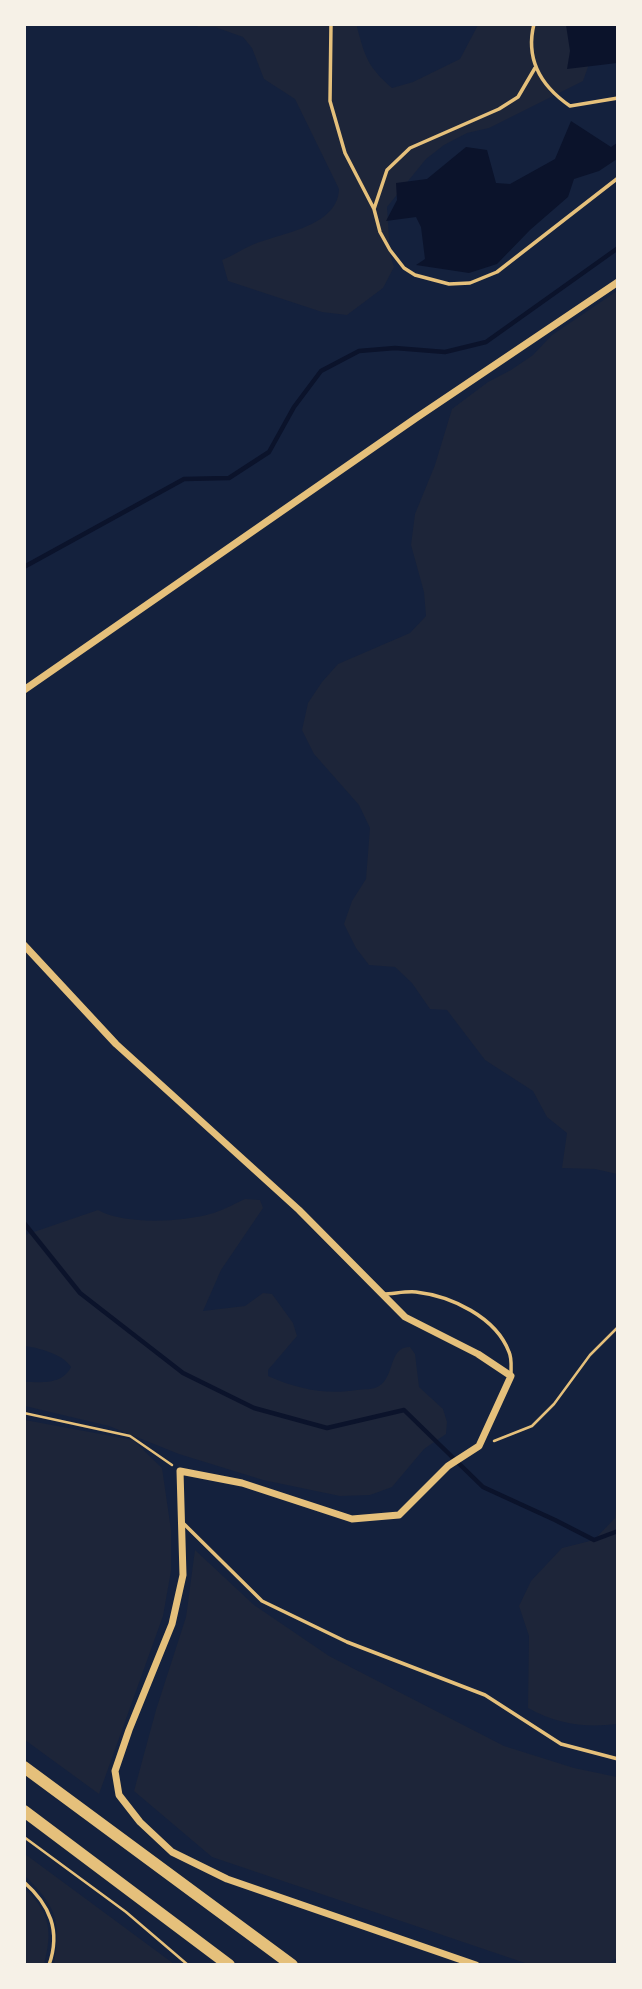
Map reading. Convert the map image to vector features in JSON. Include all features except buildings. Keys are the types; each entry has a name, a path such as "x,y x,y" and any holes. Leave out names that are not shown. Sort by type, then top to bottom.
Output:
{"main road":[{"path":"24,1767 292,1965"},
{"path":"24,1811 229,1965"}],"street":[{"path":"24,690 406,425 618,282"},
{"path":"24,945 116,1044 299,1210 405,1317 478,1354 511,1376 479,1446 448,1466 399,1515 352,1519 242,1483 180,1471 183,1575 172,1624 115,1771 119,1795 140,1822 172,1852 227,1880 476,1965"}],"lane":[{"path":"331,24 330,101 345,153 374,209 380,232 390,250 404,268 415,275 449,284 470,283 497,272 618,178"},
{"path":"534,24 530,53 535,68 558,98 570,106 618,98"},
{"path":"374,209 387,170 410,148 499,109 518,97 535,68"},
{"path":"383,1294 415,1292 445,1299 483,1317 501,1337 510,1353 511,1376"},
{"path":"182,1522 261,1601 347,1642 485,1695 561,1744 618,1759"},
{"path":"24,1882 38,1894 54,1926 54,1943 48,1965"}],"path":[{"path":"479,1446 532,1426 554,1404 590,1355 618,1327"},
{"path":"24,1413 130,1436 180,1471"},
{"path":"24,1837 126,1912 188,1965"}],"shaded area":[{"path":"196,25 358,25 368,61 392,88 413,82 460,59 478,25 603,25 583,81 489,128 467,133 444,145 426,159 387,207 390,254 394,267 383,288 347,315 322,312 228,281 222,260 252,245 306,227 318,220 329,212 336,202 339,189 295,99 264,79 252,48 243,37 215,27"},
{"path":"566,25 617,25 617,63 567,69 570,51"},
{"path":"571,121 611,147 617,143 617,159 599,171 574,179 568,197 497,264 469,273 416,265 425,259 421,227 416,217 386,221 397,200 396,183 427,179 466,147 487,150 496,183 510,184 555,159"},
{"path":"617,291 617,1174 595,1169 562,1168 567,1133 547,1117 533,1091 485,1060 447,1010 430,1009 412,983 395,967 369,965 356,948 344,924 352,901 366,879 370,828 359,805 314,754 302,730 308,703 338,664 410,633 426,616 424,592 411,545 415,514 435,465 452,409 488,382 533,355 552,335"},
{"path":"245,1199 260,1200 263,1208 221,1270 203,1311 245,1306 263,1293 272,1294 293,1323 297,1336 268,1370 268,1376 312,1390 334,1392 377,1387 388,1376 398,1352 410,1347 415,1354 419,1387 443,1409 447,1422 446,1434 424,1449 392,1487 370,1495 340,1496 263,1480 179,1454 109,1426 25,1406 25,1382 57,1380 71,1367 57,1355 25,1346 25,1235 98,1210 109,1215 138,1220 184,1219 210,1214"},
{"path":"25,1420 133,1440 162,1468 171,1530 171,1571 163,1616 99,1794 25,1740"},
{"path":"617,1496 617,1724 582,1725 560,1721 528,1708 529,1636 519,1606 531,1581 562,1548 594,1540 615,1518"},
{"path":"195,1550 254,1605 329,1656 504,1746 574,1768 617,1777 617,1958 607,1964 528,1964 212,1857 134,1791 156,1710 186,1617"},
{"path":"24,1854 174,1964 54,1964 57,1936 54,1916 44,1897 25,1876"},
{"path":"24,1888 39,1905 47,1923 48,1942 44,1964 25,1964"}],"waterway":[{"path":"24,567 184,479 229,478 269,452 294,407 321,371 359,351 395,348 445,352 486,342 618,248"},
{"path":"24,1223 80,1293 183,1373 254,1408 327,1428 404,1410 483,1487 594,1540 618,1531"}]}
